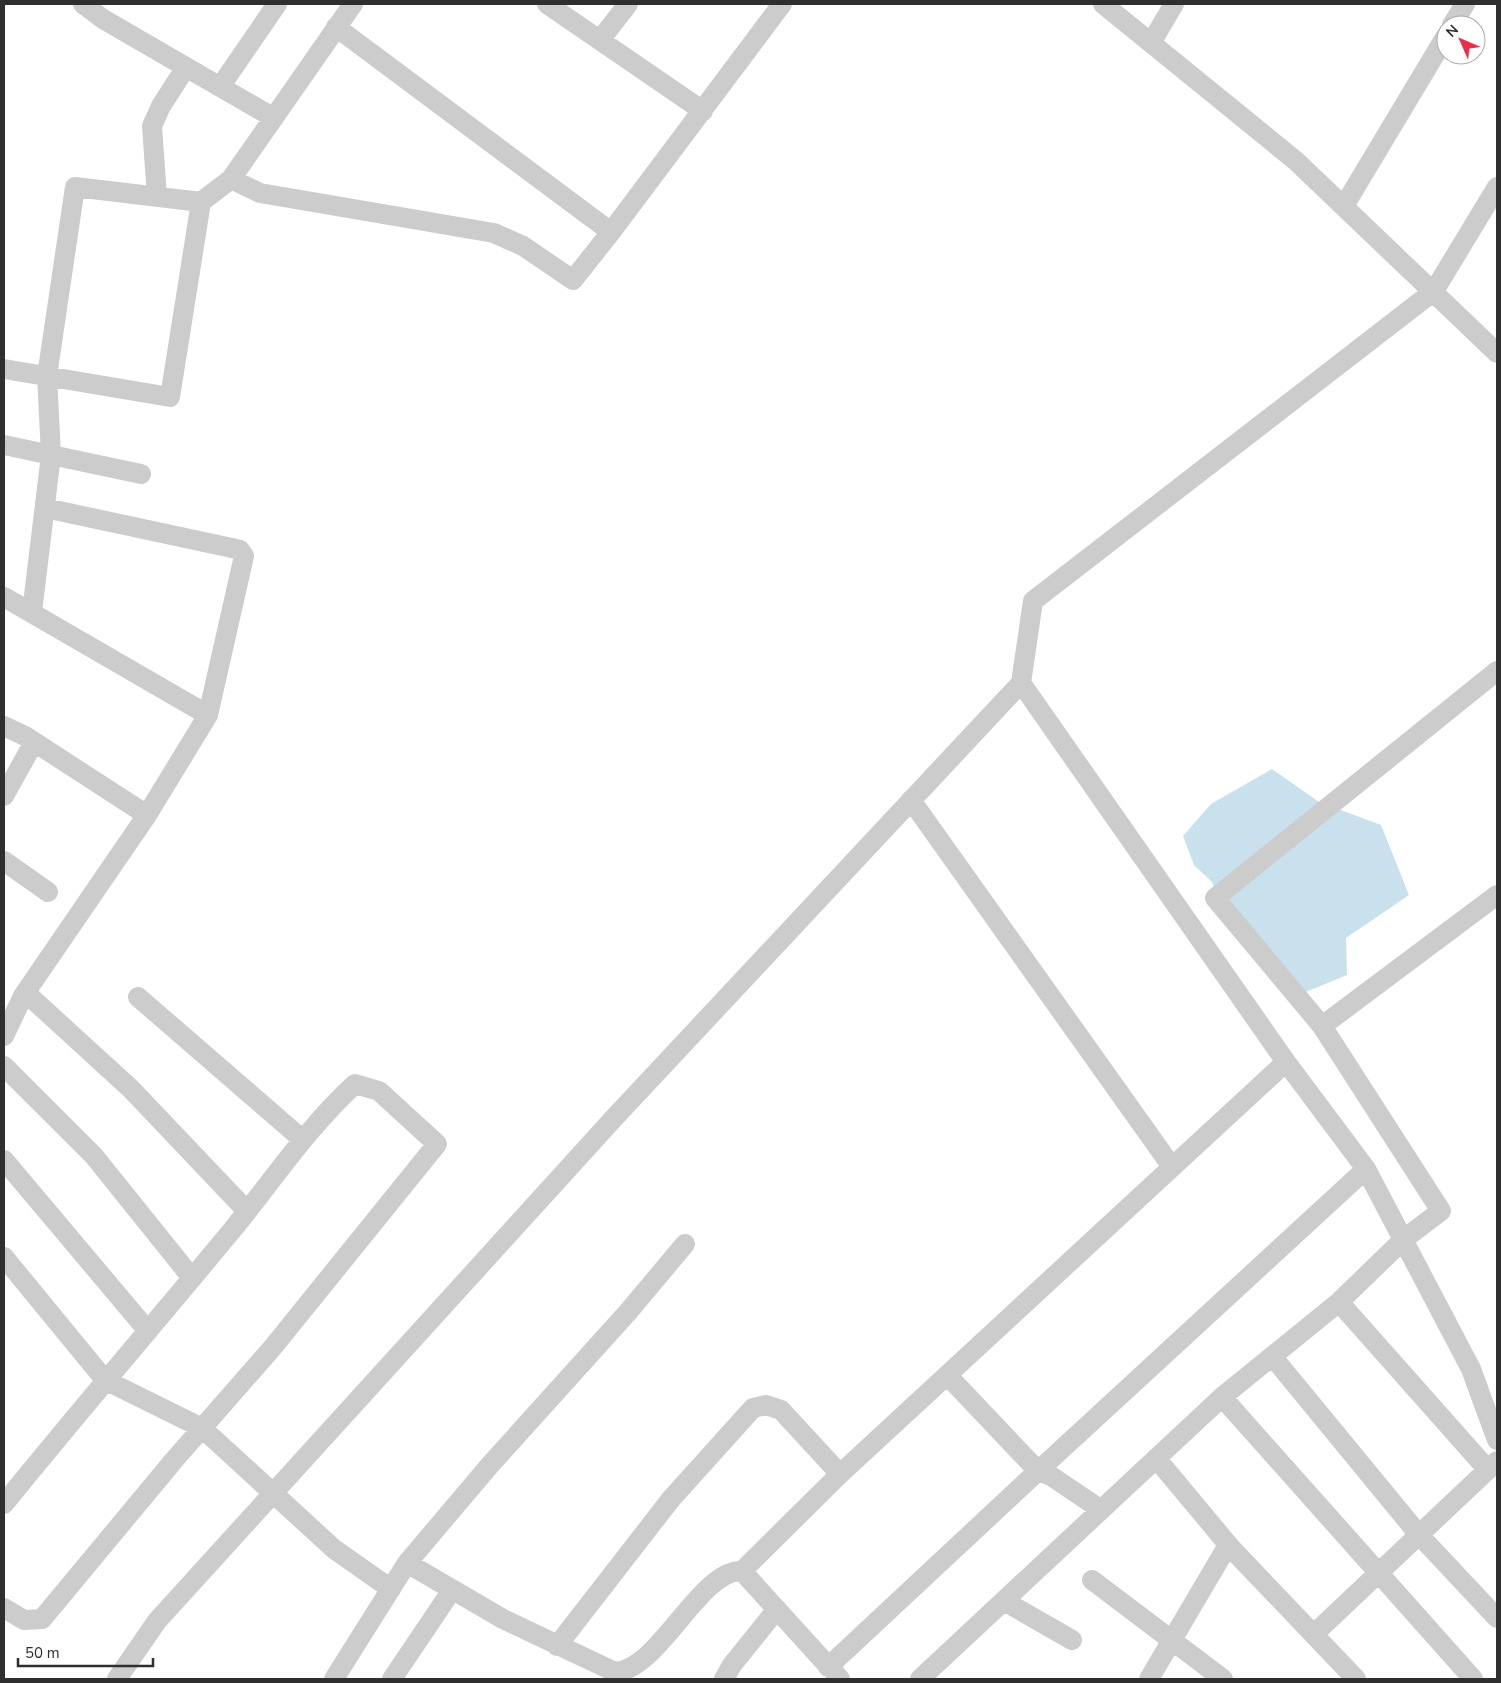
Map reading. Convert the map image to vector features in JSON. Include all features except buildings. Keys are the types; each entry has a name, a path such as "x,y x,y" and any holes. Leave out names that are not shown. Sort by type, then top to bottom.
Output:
{"street":[{"path":"82,4 103,19 274,118"},
{"path":"220,87 277,4"},
{"path":"4,369 170,397 201,202 231,179 353,4"},
{"path":"547,4 703,111"},
{"path":"600,40 628,4"},
{"path":"231,179 260,193 494,233 523,246 573,280 703,111 782,4"},
{"path":"1103,4 1296,161 1497,353"},
{"path":"1151,43 1174,4"},
{"path":"1458,15 1465,4"},
{"path":"336,27 611,232"},
{"path":"1344,206 1436,53"},
{"path":"157,197 152,126 161,106 186,67"},
{"path":"32,612 51,455 48,376 75,187 201,202"},
{"path":"117,1679 157,1621 274,1495 614,1118 1020,683 1033,602 1434,291 1497,187"},
{"path":"4,444 142,474"},
{"path":"4,1036 26,992 147,815 208,715 244,556 240,550 45,508"},
{"path":"4,597 208,715"},
{"path":"920,1679 1222,1397 1339,1302 1404,1239 1441,1211 1322,1026 1216,898 1497,671"},
{"path":"1020,683 1286,1062 1366,1169 1404,1239 1425,1284 1472,1369 1497,1440"},
{"path":"4,726 34,742 147,815"},
{"path":"4,796 34,742"},
{"path":"911,800 1172,1166"},
{"path":"4,861 48,892"},
{"path":"1322,1026 1497,895"},
{"path":"26,992 131,1089 247,1211"},
{"path":"138,997 303,1140"},
{"path":"407,1563 503,1619 557,1646 615,1672 625,1672 640,1663 708,1590 729,1573 742,1571 840,1474 1286,1062"},
{"path":"4,1066 94,1156 192,1278"},
{"path":"4,1504 105,1380 148,1332 322,1116 354,1084 379,1091 437,1144 273,1348 202,1428 42,1620 24,1620 4,1608"},
{"path":"4,1160 148,1332"},
{"path":"742,1571 834,1673 1038,1471 1366,1169"},
{"path":"334,1679 407,1563 490,1465 628,1312 685,1244"},
{"path":"4,1257 105,1380 202,1428 334,1549 391,1589"},
{"path":"1314,1634 1380,1575 1493,1465 1339,1302"},
{"path":"1272,1356 1420,1536 1497,1618"},
{"path":"948,1376 1038,1471 1051,1476 1100,1509"},
{"path":"1222,1397 1473,1679"},
{"path":"557,1646 671,1499 753,1408 766,1404 781,1410 840,1474"},
{"path":"1156,1458 1228,1545 1314,1634 1350,1678"},
{"path":"1149,1679 1228,1545"},
{"path":"1092,1580 1223,1679"},
{"path":"392,1679 452,1590"},
{"path":"1004,1601 1072,1640"},
{"path":"724,1679 732,1665 777,1609"}],"water":[{"path":"1272,769 1319,802 1381,825 1409,895 1346,938 1347,975 1301,994 1241,945 1212,882 1194,865 1183,836 1211,804"}]}
